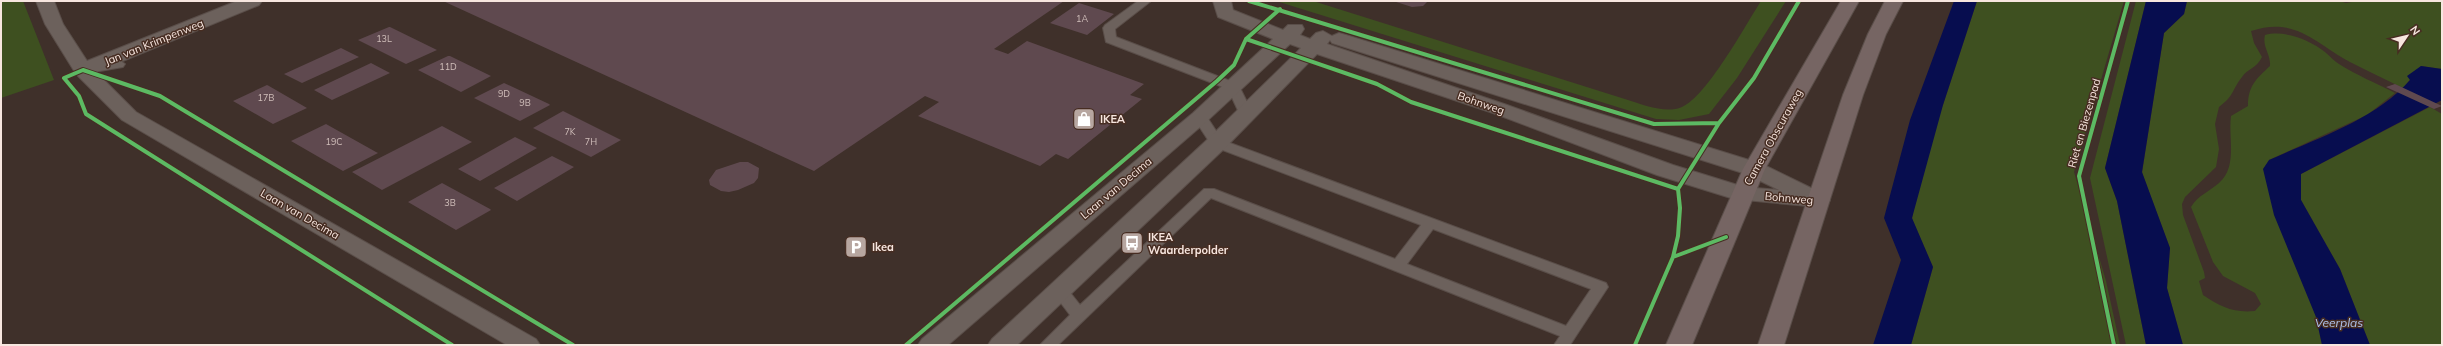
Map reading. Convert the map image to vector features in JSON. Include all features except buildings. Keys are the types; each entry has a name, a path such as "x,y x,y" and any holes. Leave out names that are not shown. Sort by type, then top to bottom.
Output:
{"main road":[{"name":"Camera Obscuraweg","path":"1679,345 1742,194 1754,169 1850,1"},
{"path":"1771,345 1865,62 1894,1"}],"street":[{"path":"45,1 54,24 83,70"},
{"name":"Jan van Krimpenweg","path":"83,70 253,1"},
{"name":"Bohnweg","path":"1223,1 1225,14 1291,32 1754,169 1819,200"},
{"name":"Laan van Decima","path":"931,345 1200,117 1291,32"},
{"path":"1001,345 1216,143 1320,41"},
{"name":"Bohnweg","path":"1320,41 1361,62 1500,109 1664,170 1742,194 1819,200"},
{"path":"1279,81 1300,70 1319,65 1361,62"},
{"name":"Laan van Decima","path":"83,70 129,116 527,345"}],"lane":[{"path":"1145,1 1109,28 1110,39 1233,87 1246,114"},
{"path":"83,70 119,64"},
{"path":"1048,345 1209,192 1398,266 1567,339 1600,287 1216,143 1200,117"},
{"path":"1398,266 1430,223"},
{"path":"1059,290 1079,315"}],"green space":[{"path":"1,1 23,1 54,80 1,98"},
{"path":"1276,1 1313,1 1641,104 1669,110 1682,107 1703,89 1736,43 1761,1 1786,1 1737,78 1709,114 1679,120 1656,119"},
{"path":"1977,1 2124,1 2074,172 2106,281 2120,345 1911,345 1933,267 1912,219 1925,148 1943,105"},
{"path":"2136,1 2146,1 2105,168 2117,201 2146,345 2126,345 2090,178"},
{"path":"2187,1 2339,1 2346,3 2357,1 2442,1 2442,69 2421,66 2403,88 2350,62 2315,40 2292,29 2266,27 2251,31 2254,43 2262,57 2257,64 2244,74 2230,96 2219,107 2215,124 2219,149 2216,167 2185,197 2182,204 2183,215 2204,272 2205,278 2199,281 2203,295 2216,303 2234,310 2255,311 2261,304 2255,293 2223,276 2213,262 2191,207 2200,197 2219,183 2225,176 2231,151 2231,116 2248,106 2251,88 2270,66 2264,39 2265,35 2288,35 2312,43 2319,47 2337,63 2395,93 2367,115 2269,160 2316,317 2322,345 2183,345 2167,288 2170,248 2142,173 2164,33 2184,14"},
{"path":"2430,107 2442,114 2442,345 2370,345 2340,269 2301,200 2301,174"}],"water":[{"path":"1954,1 1977,1 1943,105 1912,218 1933,267 1911,345 1873,345 1901,260 1884,218 1910,120"},
{"path":"2146,1 2187,1 2184,14 2164,33 2142,172 2170,248 2167,288 2183,345 2146,345 2117,201 2105,168"},
{"name":"Veerplas","path":"2421,66 2442,69 2442,100 2301,174 2301,200 2340,269 2370,345 2322,345 2316,317 2274,215 2263,169 2269,160 2344,127 2380,106 2396,94 2410,80 2407,76"}],"cycle path":[{"path":"1249,1 1654,124 1670,125 1719,123"},
{"path":"1635,345 1673,257 1678,236 1680,208 1678,189 1719,123 1754,78 1799,1"},
{"name":"Riet en Biezenpad","path":"2114,345 2079,176 2128,1"},
{"path":"906,345 1217,81 1234,65 1246,39 1280,9"},
{"path":"1246,39 1377,84 1411,102 1678,189"},
{"path":"452,345 86,114 79,96 64,78 83,70 160,96 573,345"},
{"path":"1673,257 1726,237"}],"place":[{"name":"IKEA","path":"1084,119"},
{"name":"IKEA Waarderpolder","path":"1132,243"},
{"name":"Ikea","path":"856,247"}]}
